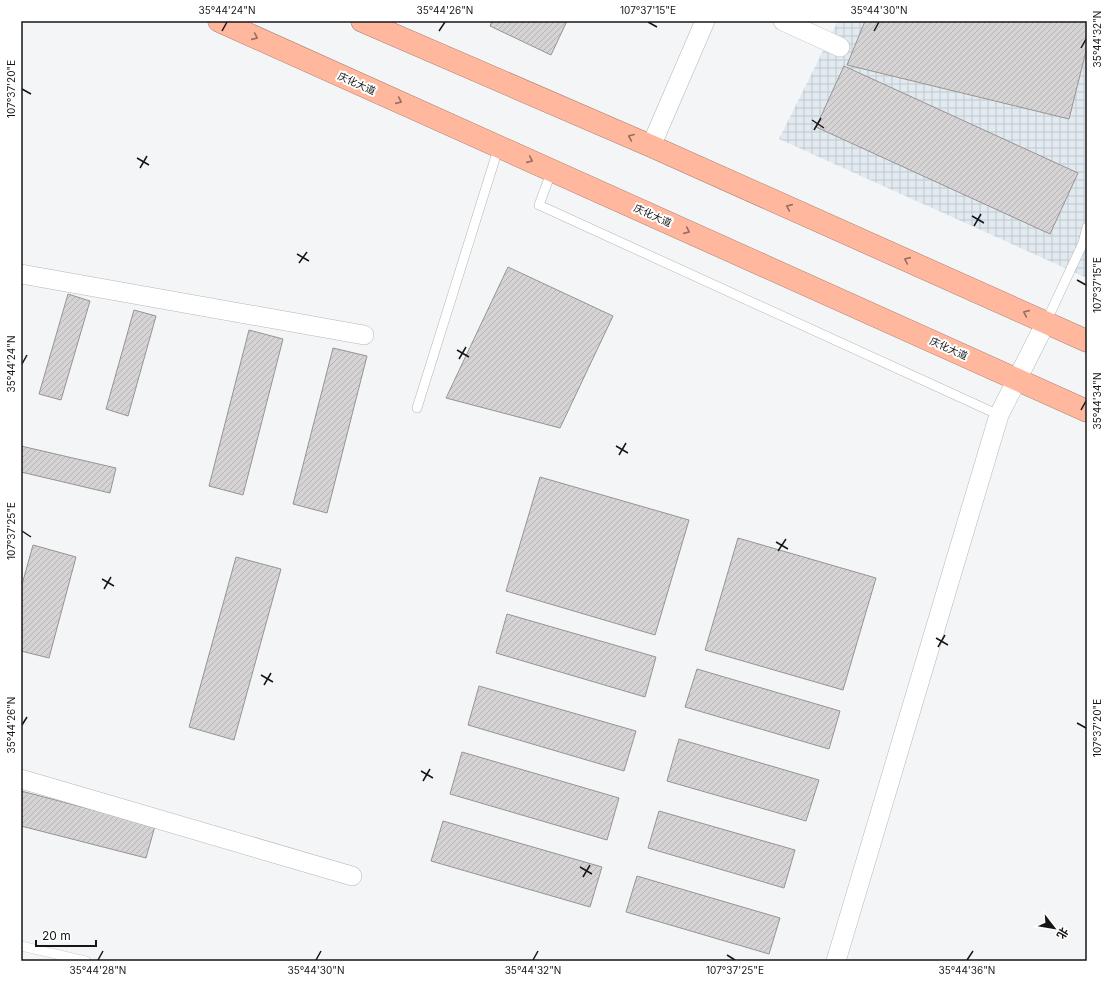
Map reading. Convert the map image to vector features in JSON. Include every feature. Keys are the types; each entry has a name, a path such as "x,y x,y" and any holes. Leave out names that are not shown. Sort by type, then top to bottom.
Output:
{"highway":[{"name":"庆化大道","path":"219,21 1087,410"},
{"path":"362,21 651,146 1087,340"}],"street":[{"path":"651,146 705,21"},
{"path":"783,21 840,47"},
{"path":"21,274 364,335"},
{"path":"836,961 999,415 1046,322"},
{"path":"21,779 352,876"}],"lane":[{"path":"417,408 499,146"},
{"path":"552,170 539,205 999,415"},
{"path":"1046,322 1083,243 1087,227"},
{"path":"21,946 86,961"}],"shaded area":[{"path":"838,21 1087,21 1087,278 779,139"}],"building":[{"path":"492,21 567,21 551,55 490,26"},
{"path":"865,21 1087,21 1087,47 1069,119 847,65"},
{"path":"844,66 1078,173 1050,234 816,127"},
{"path":"508,267 613,316 560,428 446,398"},
{"path":"68,294 90,301 61,400 39,394"},
{"path":"134,310 156,316 128,416 106,409"},
{"path":"249,330 283,339 243,495 209,486"},
{"path":"333,348 367,356 327,513 293,504"},
{"path":"21,446 116,468 110,493 21,472"},
{"path":"540,477 689,520 655,635 506,591"},
{"path":"738,538 876,578 843,690 705,650"},
{"path":"33,545 76,557 49,658 21,651 21,588"},
{"path":"236,557 281,569 234,740 189,727"},
{"path":"507,614 656,657 645,697 496,653"},
{"path":"697,669 840,711 829,749 685,707"},
{"path":"479,686 636,731 624,771 468,725"},
{"path":"679,739 819,780 806,821 667,781"},
{"path":"462,752 619,798 607,840 450,794"},
{"path":"21,791 155,826 146,858 21,826"},
{"path":"659,811 795,850 784,888 648,848"},
{"path":"443,821 602,867 590,907 431,861"},
{"path":"637,876 780,918 769,954 626,912"}]}
